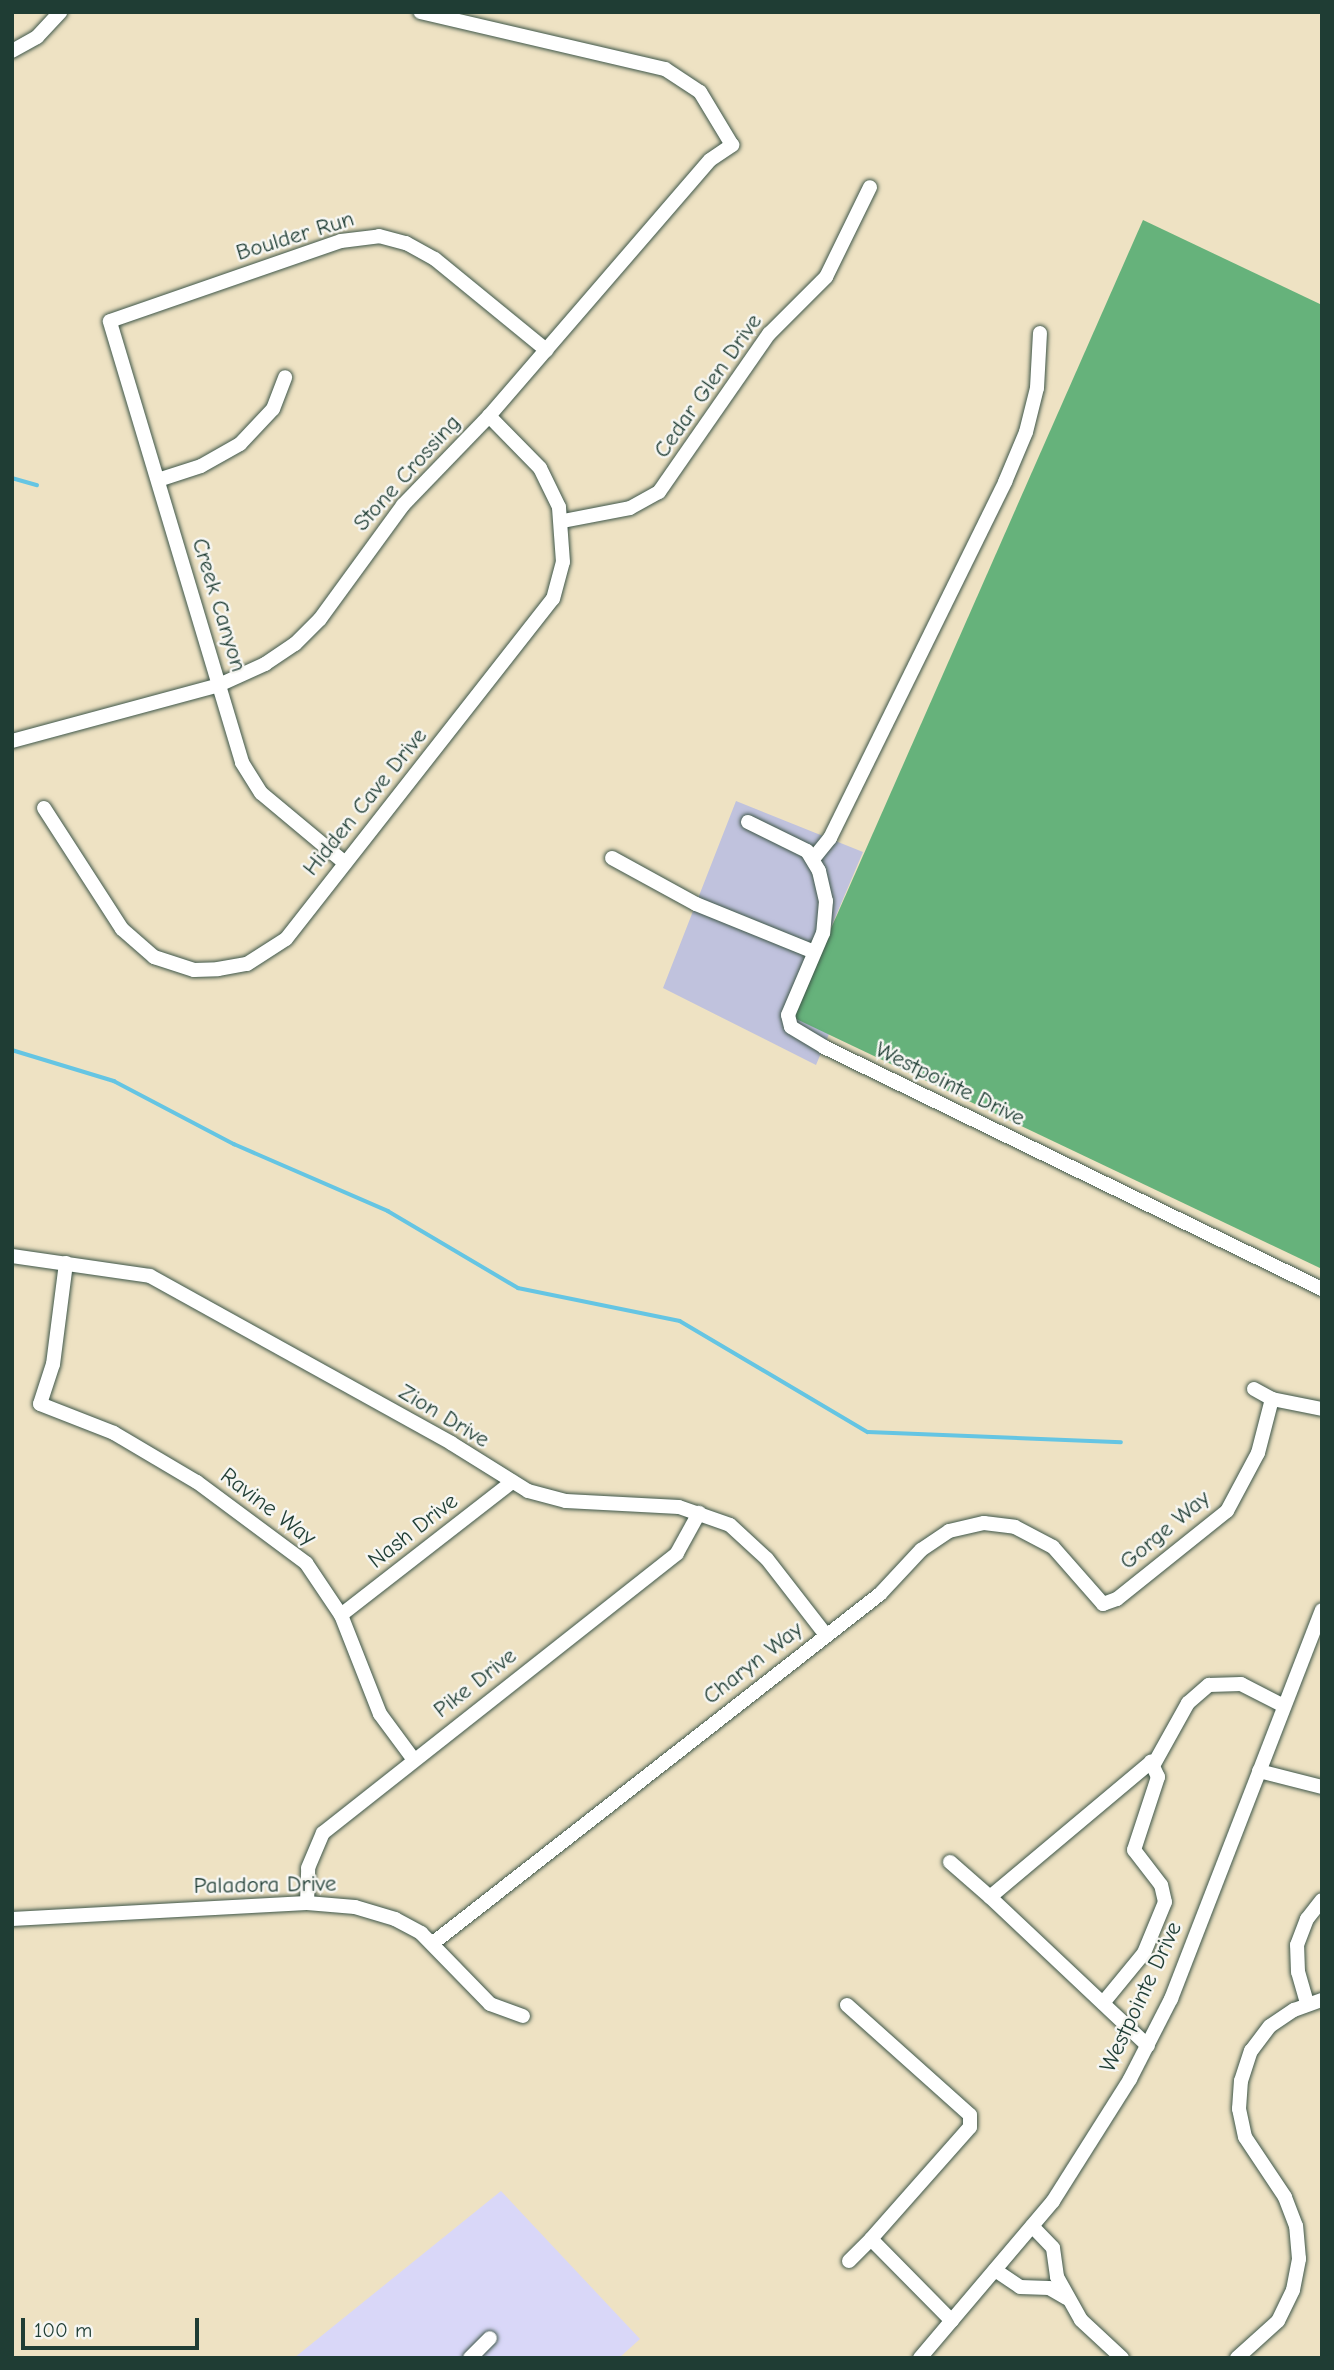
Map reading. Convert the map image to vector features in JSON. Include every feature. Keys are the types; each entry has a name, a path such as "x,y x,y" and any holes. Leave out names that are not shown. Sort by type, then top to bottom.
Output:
{"street":[{"path":"12,51 37,37 60,12"},
{"name":"Stone Crossing","path":"12,741 219,685 283,654 312,628 402,505 489,416 710,160 732,145 700,92 665,69 421,12"},
{"name":"Cedar Glen Drive","path":"563,521 630,508 659,492 769,334 826,277 870,187"},
{"name":"Boulder Run","path":"110,321 341,241 379,236 428,254 546,350"},
{"name":"Creek Canyon","path":"110,321 242,762 251,780 282,812 345,863"},
{"path":"748,822 797,843 813,859 830,838 1005,482 1026,432 1037,388 1040,333"},
{"path":"158,480 201,466 246,439 273,409 285,377"},
{"name":"Hidden Cave Drive","path":"44,808 122,929 154,957 194,970 247,964 271,951 539,621 559,582 563,521 540,468 489,416"},
{"path":"612,858 696,904 814,952"},
{"name":"Westpointe Drive","path":"813,859 827,914 788,1015 789,1024 800,1034 1322,1289"},
{"name":"Zion Drive","path":"12,1256 150,1276 451,1443 512,1482 566,1501 634,1502 699,1513 740,1532 826,1634"},
{"name":"Ravine Way","path":"66,1263 52,1364 40,1404 114,1433 197,1482 297,1554 318,1575 341,1615 380,1714 414,1760"},
{"path":"1254,1389 1272,1399 1322,1409"},
{"name":"Gorge Way","path":"1103,1604 1117,1599 1227,1511 1258,1453 1272,1399"},
{"name":"Nash Drive","path":"341,1615 512,1482"},
{"name":"Pike Drive","path":"307,1903 308,1868 323,1833 677,1553 699,1513"},
{"name":"Charyn Way","path":"433,1943 880,1594 933,1540 984,1523 1015,1527 1045,1542 1103,1604"},
{"name":"Westpointe Drive","path":"920,2358 1032,2226 1106,2121 1148,2046 1171,1999 1322,1610"},
{"path":"1103,2003 1144,1953 1166,1902 1161,1885 1134,1850 1158,1777 1154,1764 1188,1703 1209,1685 1241,1685 1284,1706"},
{"path":"990,1897 1147,1764 1154,1764"},
{"path":"1259,1771 1322,1787"},
{"path":"950,1862 1148,2046"},
{"path":"1307,2003 1298,1972 1297,1945 1307,1919 1322,1900"},
{"name":"Paladora Drive","path":"12,1919 307,1903 374,1912 408,1925 433,1943 490,2004 523,2016"},
{"path":"1237,2358 1278,2321 1293,2290 1299,2259 1296,2226 1285,2197 1245,2137 1239,2109 1241,2081 1259,2039 1282,2017 1307,2003 1322,2000"},
{"path":"846,2005 970,2115 970,2127 849,2261"},
{"path":"1032,2226 1053,2248 1056,2269 1067,2299 1092,2335 1122,2358"},
{"path":"871,2239 952,2321"},
{"path":"1041,2287 1056,2269"},
{"path":"995,2270 1020,2287 1041,2287 1067,2299"},
{"path":"470,2358 490,2338"}],"shaded area":[{"path":"736,801 863,852 793,1017 829,1034 816,1065 663,988"},
{"path":"501,2191 640,2339 619,2358 294,2358"}],"green space":[{"path":"1143,220 1322,305 1322,1269 792,1017"}],"waterway":[{"path":"12,478 37,485"},
{"path":"12,1050 114,1081 234,1144 388,1211 518,1288 680,1321 868,1432 1121,1442"}]}
